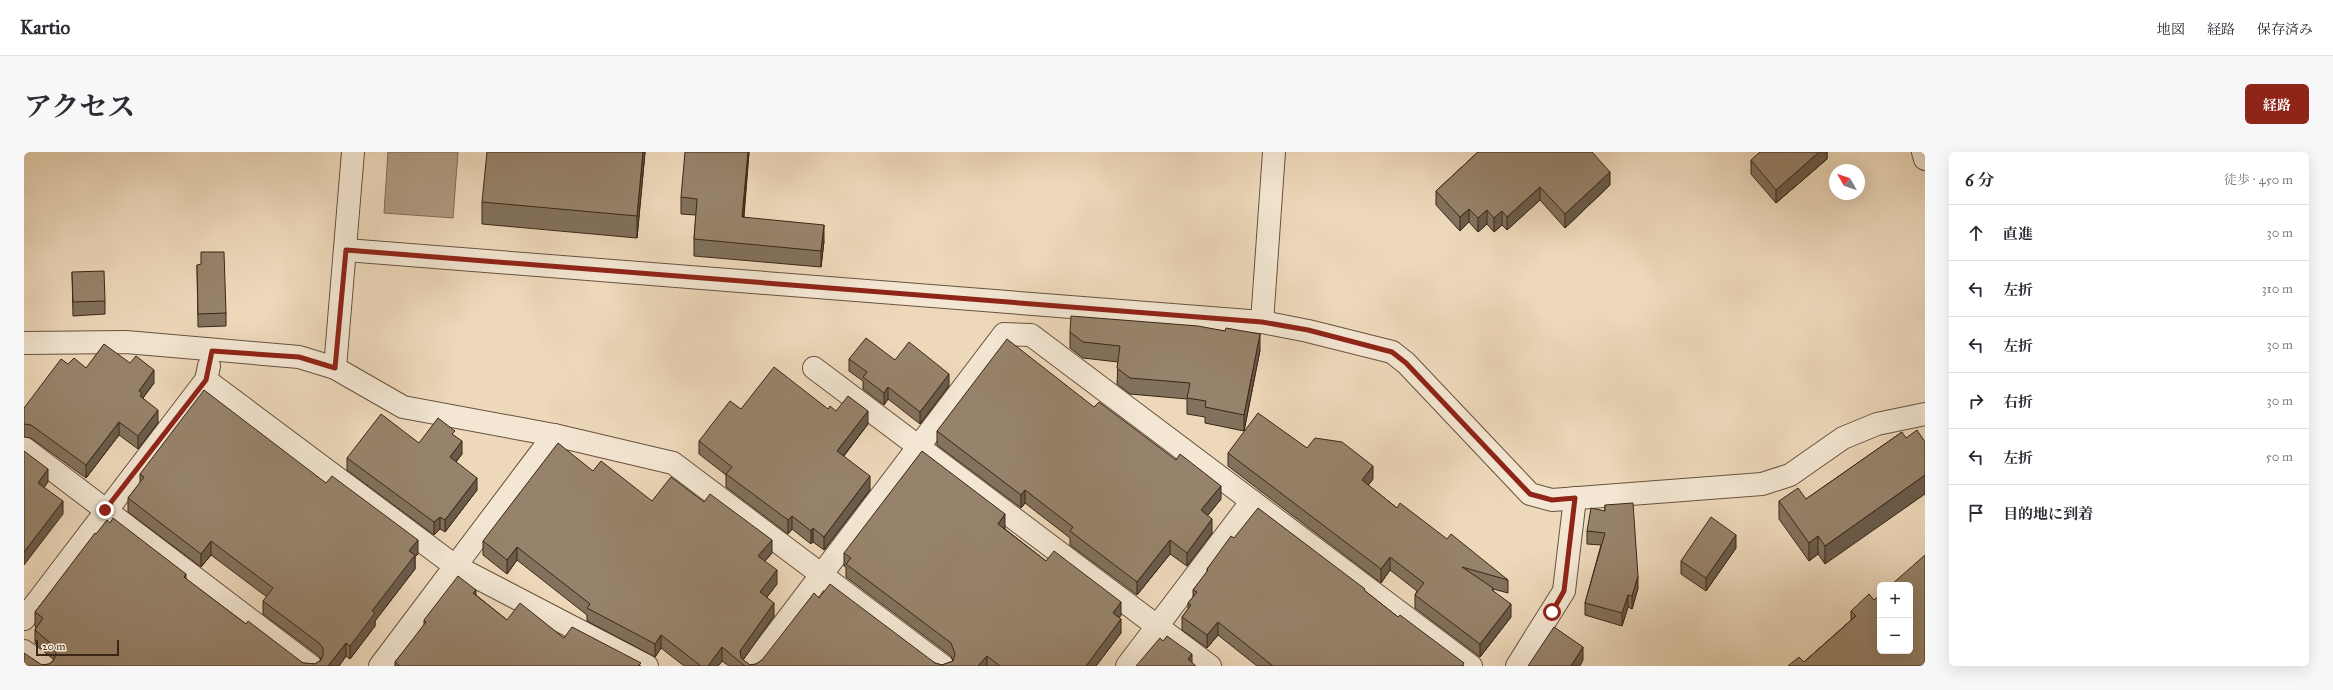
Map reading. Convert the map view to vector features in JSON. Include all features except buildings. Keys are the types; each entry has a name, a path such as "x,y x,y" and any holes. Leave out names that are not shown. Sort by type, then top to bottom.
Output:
{"street":[{"path":"335,368 353,152"},
{"path":"1262,322 1274,152"},
{"path":"1923,152 1925,159"},
{"path":"346,250 1262,322 1308,330 1392,352 1406,363 1530,494 1552,500 1762,484 1790,475 1843,438 1877,424 1925,414"},
{"path":"752,666 1004,334 1031,335 1471,666"},
{"path":"24,343 126,342 212,351 299,357 335,368 403,407 554,436 673,463 943,666"},
{"path":"24,619 105,510 206,380 212,351"},
{"path":"814,368 1210,666"},
{"path":"206,380 455,566 647,666"},
{"path":"380,666 554,436"},
{"path":"24,448 311,666"},
{"path":"1517,666 1564,591 1575,498"},
{"path":"1127,666 1252,501"},
{"path":"24,651 44,666"}],"shaded area":[{"path":"388,152 458,152 453,218 384,213"}],"route":[{"path":"105,510 206,380 212,351 299,357 335,368 346,250 1262,322 1308,330 1392,352 1406,363 1530,494 1552,500 1575,498 1564,591 1552,612"}]}
